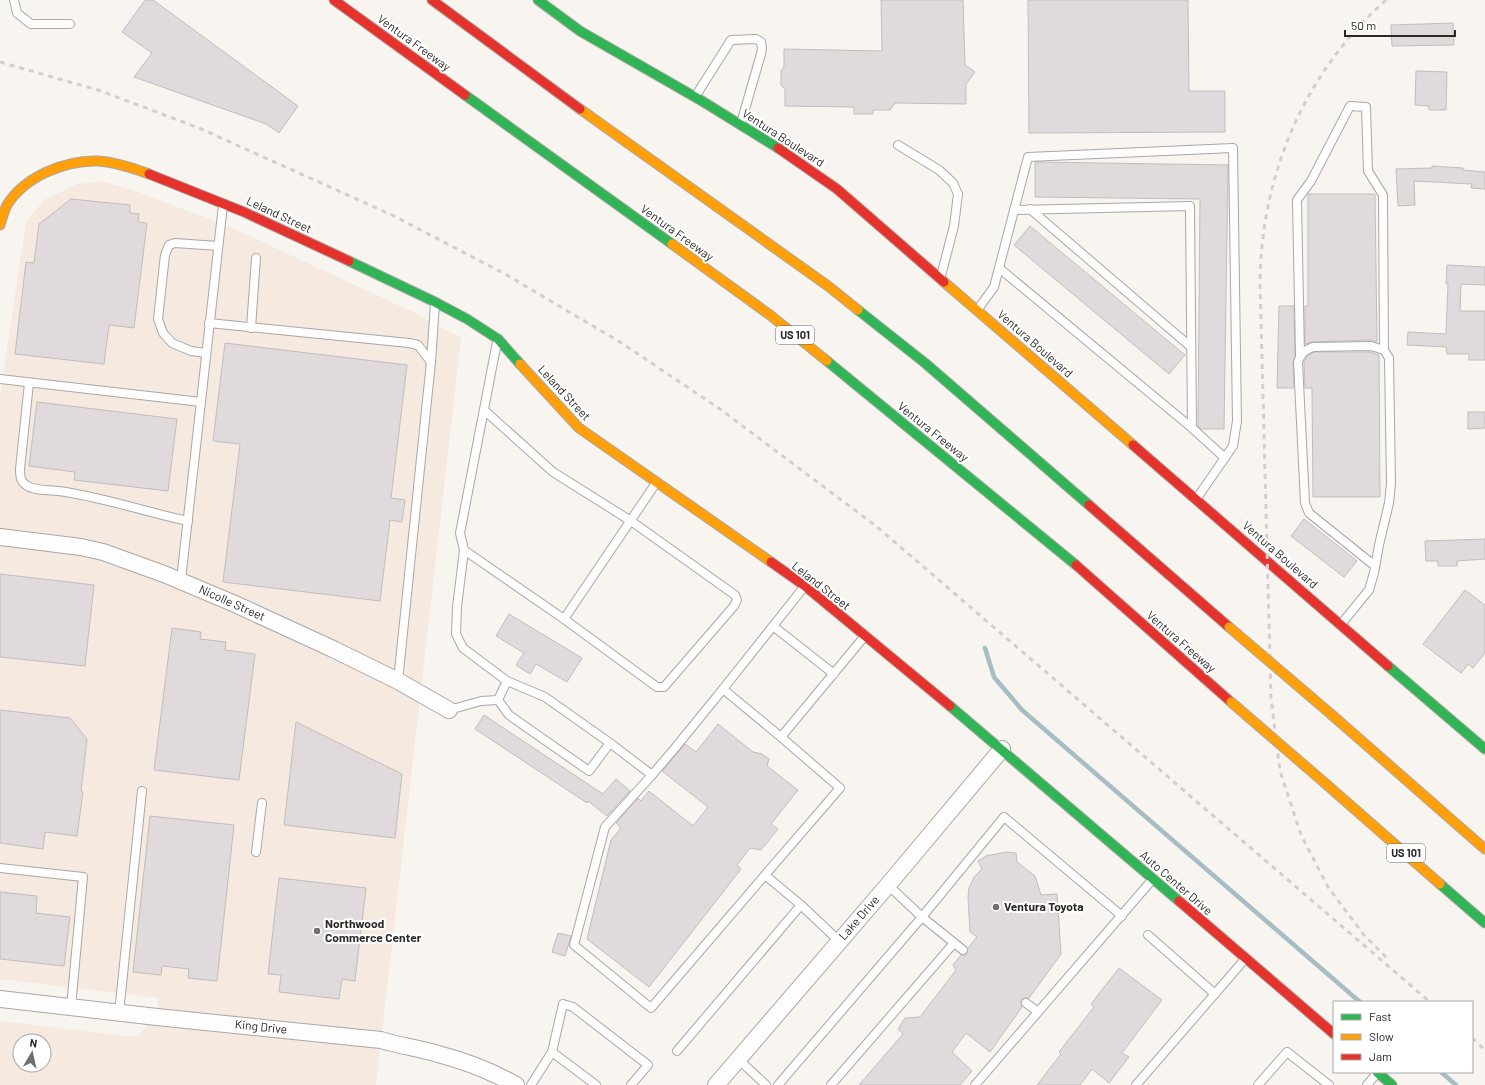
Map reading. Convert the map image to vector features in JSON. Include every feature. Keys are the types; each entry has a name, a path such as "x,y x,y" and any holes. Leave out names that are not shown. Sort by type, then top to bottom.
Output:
{"main road":[{"name":"Ventura Freeway","path":"334,0 770,315 1061,552 1231,702 1485,922"},
{"path":"432,0 556,92 828,286 926,363 1485,849"},
{"name":"Ventura Boulevard","path":"538,0 550,11 580,31 740,124 805,165 837,189 1485,749"},
{"name":"Leland Street","path":"0,225 3,204 35,178 56,169 77,163 98,161 123,164 223,202 435,302 467,319 498,339 579,428 805,586 1002,749"},
{"name":"Auto Center Drive","path":"1002,749 1333,1033"},
{"path":"1379,1073 1392,1085"}],"street":[{"name":"Nicolle Street","path":"0,537 62,544 103,552 181,580 333,649 398,681 449,710"},
{"name":"Lake Drive","path":"716,1085 888,885 1002,749"},
{"name":"King Drive","path":"0,999 381,1040 437,1053 470,1064 516,1085"}],"lane":[{"path":"13,0 17,14 31,24 70,24"},
{"path":"695,97 731,40 756,39 761,42 761,54 740,124"},
{"path":"1341,624 1369,590 1375,566 1389,503 1391,484 1389,358 1384,350 1383,195 1368,171 1366,106 1350,106 1311,181 1297,200 1300,355 1298,362 1305,503 1309,513 1375,566"},
{"path":"898,145 939,170 953,183 958,194 954,226 940,278"},
{"path":"977,310 994,287 1028,157 1233,148 1237,421 1233,446 1196,499"},
{"path":"181,580 223,202"},
{"path":"1014,210 1190,206 1192,428"},
{"path":"1030,209 1191,347"},
{"path":"206,353 191,351 172,343 163,333 158,319 165,255 169,245 176,243 218,246"},
{"path":"251,328 256,258"},
{"path":"999,268 1192,428 1225,458"},
{"path":"398,681 431,362 435,302"},
{"path":"209,324 409,343 418,345 431,362"},
{"path":"498,339 460,533 464,550 457,608 456,634 463,648 506,681 545,697 652,775"},
{"path":"1300,355 1307,349 1313,347 1371,346 1384,350"},
{"path":"0,379 201,402"},
{"path":"29,382 20,469 21,479 26,486 68,492 111,501 188,521"},
{"path":"464,550 564,619 657,687 664,687 734,606 737,600 735,595 631,521 553,472 484,410"},
{"path":"564,619 656,482"},
{"path":"723,689 840,788 651,1008 574,945 605,827 652,775 805,586"},
{"path":"773,626 834,674"},
{"path":"781,737 866,636"},
{"path":"498,700 506,681"},
{"path":"449,710 481,701 498,700"},
{"path":"498,700 509,715 589,771 610,743"},
{"path":"120,1013 142,791"},
{"path":"256,852 262,803"},
{"path":"778,1085 922,917 1004,818 1122,916"},
{"path":"0,868 83,877 71,1007"},
{"path":"765,875 839,941"},
{"path":"975,1085 1153,879"},
{"path":"888,885 922,917 963,950"},
{"path":"677,1050 800,905"},
{"path":"1148,935 1215,994"},
{"path":"831,1085 954,943"},
{"path":"1136,1085 1246,958"},
{"path":"1026,1003 1038,1012"},
{"path":"531,1085 552,1052 563,1004 573,1007 648,1065 631,1085"},
{"path":"552,1052 596,1085"},
{"path":"1270,1085 1260,1082 1287,1052 1329,1085"},
{"path":"738,1059 766,1085"},
{"path":"1367,1085 1377,1073"}],"shaded area":[{"path":"104,182 132,190 228,226 415,313 461,338 376,1085 0,1085 0,1021 136,1037 157,1017 158,998 0,979 0,396 26,222 44,200 77,184"}],"building":[{"path":"145,0 153,0 298,106 279,133 266,124 134,77 152,53 122,32"},
{"path":"881,0 963,0 965,65 975,72 966,84 966,104 895,103 890,110 873,110 873,114 854,114 854,107 785,106 785,89 781,85 781,71 784,67 784,49 882,51"},
{"path":"1028,0 1188,0 1189,91 1225,91 1225,132 1029,133"},
{"path":"1453,23 1454,45 1392,46 1391,25"},
{"path":"1416,71 1447,72 1446,110 1429,110 1429,106 1415,105"},
{"path":"1035,162 1228,165 1224,429 1201,429 1198,426 1200,199 1035,197"},
{"path":"1432,166 1463,168 1463,170 1485,172 1485,189 1471,188 1472,184 1414,181 1415,205 1398,206 1396,169 1432,168"},
{"path":"1308,194 1375,194 1377,342 1371,340 1313,342 1305,344 1305,306 1308,306"},
{"path":"71,199 130,205 130,213 139,214 138,222 147,223 134,328 109,325 104,364 15,354 26,262 34,263 39,224"},
{"path":"1030,226 1185,355 1169,374 1014,245"},
{"path":"1447,265 1485,267 1485,285 1461,284 1460,311 1485,311 1485,360 1469,360 1469,354 1447,354 1446,347 1407,345 1408,332 1446,334 1448,284 1446,284"},
{"path":"1279,306 1294,306 1294,388 1277,388"},
{"path":"225,343 407,365 391,498 405,500 402,522 390,520 380,601 223,582 240,444 213,441"},
{"path":"1314,352 1370,352 1379,355 1380,497 1313,497 1312,388 1305,388 1304,363 1307,356"},
{"path":"37,402 177,419 168,491 74,480 75,472 29,466"},
{"path":"1468,412 1485,412 1485,428 1468,429"},
{"path":"1304,519 1357,561 1344,577 1291,536"},
{"path":"1485,539 1485,559 1457,561 1457,566 1438,566 1438,561 1426,561 1425,541"},
{"path":"0,574 94,585 85,666 0,657"},
{"path":"1465,590 1485,605 1485,653 1473,668 1468,664 1461,673 1423,644"},
{"path":"509,614 582,658 567,682 536,664 530,674 516,665 524,653 496,636"},
{"path":"172,628 201,632 200,639 226,642 225,650 255,654 239,780 154,770"},
{"path":"0,710 70,718 87,739 81,791 83,792 77,836 45,832 43,849 0,843"},
{"path":"484,715 603,794 616,779 630,791 607,816 588,801 587,803 475,729"},
{"path":"296,722 402,774 395,838 284,825"},
{"path":"718,724 753,752 762,754 769,759 767,766 798,790 771,824 778,829 761,850 750,848 737,865 741,869 649,987 587,939 611,840 621,828 616,823 638,798 641,801 649,791 693,826 708,807 662,771 685,744 696,752"},
{"path":"150,816 234,825 217,981 188,978 189,969 162,966 161,975 133,972"},
{"path":"1006,852 1016,853 1017,862 1035,876 1041,895 1057,894 1061,954 1029,998 1024,998 1021,1000 1022,1007 990,1052 966,1033 952,1052 972,1071 960,1085 859,1085 903,1034 898,1029 905,1018 920,1017 956,970 953,965 961,955 965,955 967,953 968,948 977,937 970,932 968,897 969,888 974,877 982,869 978,861 986,856"},
{"name":"Northwood Commerce Center","path":"279,878 366,888 355,981 342,979 339,999 279,992 281,975 268,974"},
{"path":"0,892 37,896 36,913 70,917 64,966 0,959"},
{"path":"558,933 571,936 565,956 552,952"},
{"path":"1119,968 1162,1000 1122,1053 1129,1057 1109,1083 1092,1069 1080,1085 1037,1085 1061,1054 1059,1052 1094,1007 1091,1004"}],"waterway":[{"path":"985,648 994,677 1022,710 1359,1001"},
{"path":"1442,1073 1456,1085"}],"railway":[{"path":"1386,0 1357,29 1332,60 1310,93 1293,128 1279,165 1269,203 1262,243 1260,283 1271,698 1280,771 1301,835 1328,887 1364,935 1387,958"},
{"path":"0,62 98,90 199,128 392,215 505,274 620,342 720,409 876,526 1429,1001"},
{"path":"1473,1039 1485,1050"}],"traffic: fast":[{"path":"538,0 580,31 702,101 778,148"},
{"path":"465,95 672,244"},
{"path":"349,261 467,319 498,339 520,364"},
{"path":"858,310 925,363 1089,505"},
{"path":"827,361 1076,565"},
{"path":"1388,666 1485,749"},
{"path":"950,706 1179,901"},
{"path":"1440,884 1485,923"},
{"path":"1378,1073 1392,1085"}],"traffic: slow":[{"path":"580,109 828,286 858,310"},
{"path":"0,225 7,205 24,186 35,178 60,167 73,163 98,161 118,164 149,174"},
{"path":"672,244 770,315 827,361"},
{"path":"944,282 1133,445"},
{"path":"520,364 579,428 771,562"},
{"path":"1229,627 1332,715"},
{"path":"1231,702 1326,784"},
{"path":"1332,715 1485,849"},
{"path":"1326,784 1440,884"}],"traffic: jam":[{"path":"334,0 465,95"},
{"path":"432,0 580,109"},
{"path":"778,148 837,189 944,282"},
{"path":"149,174 244,212 349,261"},
{"path":"1133,445 1388,666"},
{"path":"1089,505 1229,627"},
{"path":"771,562 805,586 950,706"},
{"path":"1076,565 1231,702"},
{"path":"1179,901 1333,1033"}],"place":[{"name":"Ventura Toyota","path":"996,907"},
{"name":"Northwood Commerce Center","path":"317,931"}]}
